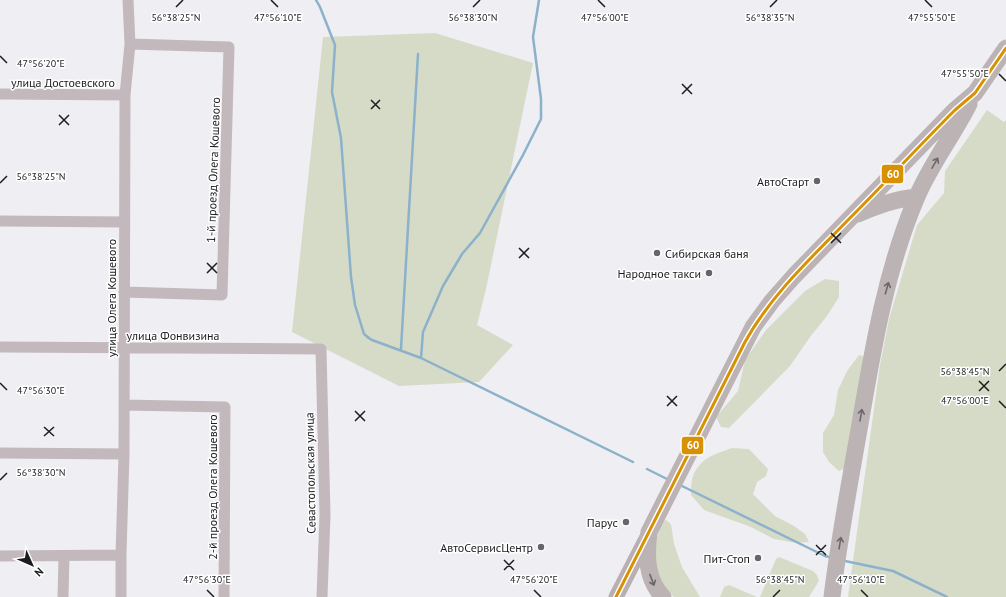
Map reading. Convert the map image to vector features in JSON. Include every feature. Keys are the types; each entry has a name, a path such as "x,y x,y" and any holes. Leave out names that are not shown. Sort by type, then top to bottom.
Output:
{"main road":[{"path":"822,597 833,589 847,494 878,325 906,223 917,197 975,93 1006,48"},
{"path":"616,597 753,327 772,301 787,284 955,110 975,93"},
{"path":"852,216 901,198 917,197"},
{"path":"649,532 647,550 650,575 654,585 663,597"}],"street":[{"name":"улица Олега Кошевого","path":"122,597 121,555 124,454 125,95 130,44 128,0"},
{"name":"1-й проезд Олега Кошевого","path":"124,292 222,295 229,47 130,44"},
{"name":"улица Достоевского","path":"0,94 125,95"},
{"path":"0,221 124,222"},
{"name":"улица Фонвизина","path":"0,347 321,349"},
{"name":"Севастопольская улица","path":"321,349 325,515 322,597"},
{"name":"2-й проезд Олега Кошевого","path":"124,404 225,407 224,597"},
{"path":"0,453 124,454"},
{"path":"0,556 121,555"},
{"path":"64,556 64,597"}],"green space":[{"path":"435,33 533,63 486,289 477,325 513,345 479,382 399,386 292,332 323,37"},
{"path":"987,110 1004,122 1006,120 1006,597 848,597 880,365 889,319 917,225 944,193 945,171"},
{"path":"825,279 839,281 839,297 827,316 790,366 729,428 721,427 716,417 738,391 745,360 766,330 805,291"},
{"path":"859,355 866,357 845,468 839,471 829,462 823,452 823,433 834,415 838,390 847,371"},
{"path":"732,448 749,449 768,469 766,476 757,482 753,494 775,516 794,526 805,534 809,542 796,543 774,539 751,527 704,510 691,495 692,478 700,465 720,452"},
{"path":"666,520 671,524 674,544 682,567 700,597 674,597 666,590 655,572 655,543 662,521"},
{"path":"779,557 813,571 817,575 819,581 809,597 760,597 776,559"},
{"path":"729,585 757,597 720,597 724,587"}],"waterway":[{"path":"316,0 335,45 332,92 341,138 351,277 355,305 364,334 369,338"},
{"path":"421,358 423,332 443,286 462,254 480,233 541,119 541,99 533,37 539,0"},
{"path":"401,349 418,54"},
{"path":"367,337 421,358 633,462"},
{"path":"647,469 667,479"},
{"path":"682,486 829,557"},
{"path":"845,561 893,571 947,597"}],"transit line":[{"name":"60","path":"616,597 745,342 767,308 806,263 955,110 975,93 1006,48"}],"place":[{"name":"АвтоСтарт","path":"817,181"},
{"name":"Сибирская баня","path":"657,253"},
{"name":"Народное такси","path":"709,273"},
{"name":"Парус","path":"626,522"},
{"name":"АвтоСервисЦентр","path":"541,547"},
{"name":"Пит-Стоп","path":"758,558"}]}
